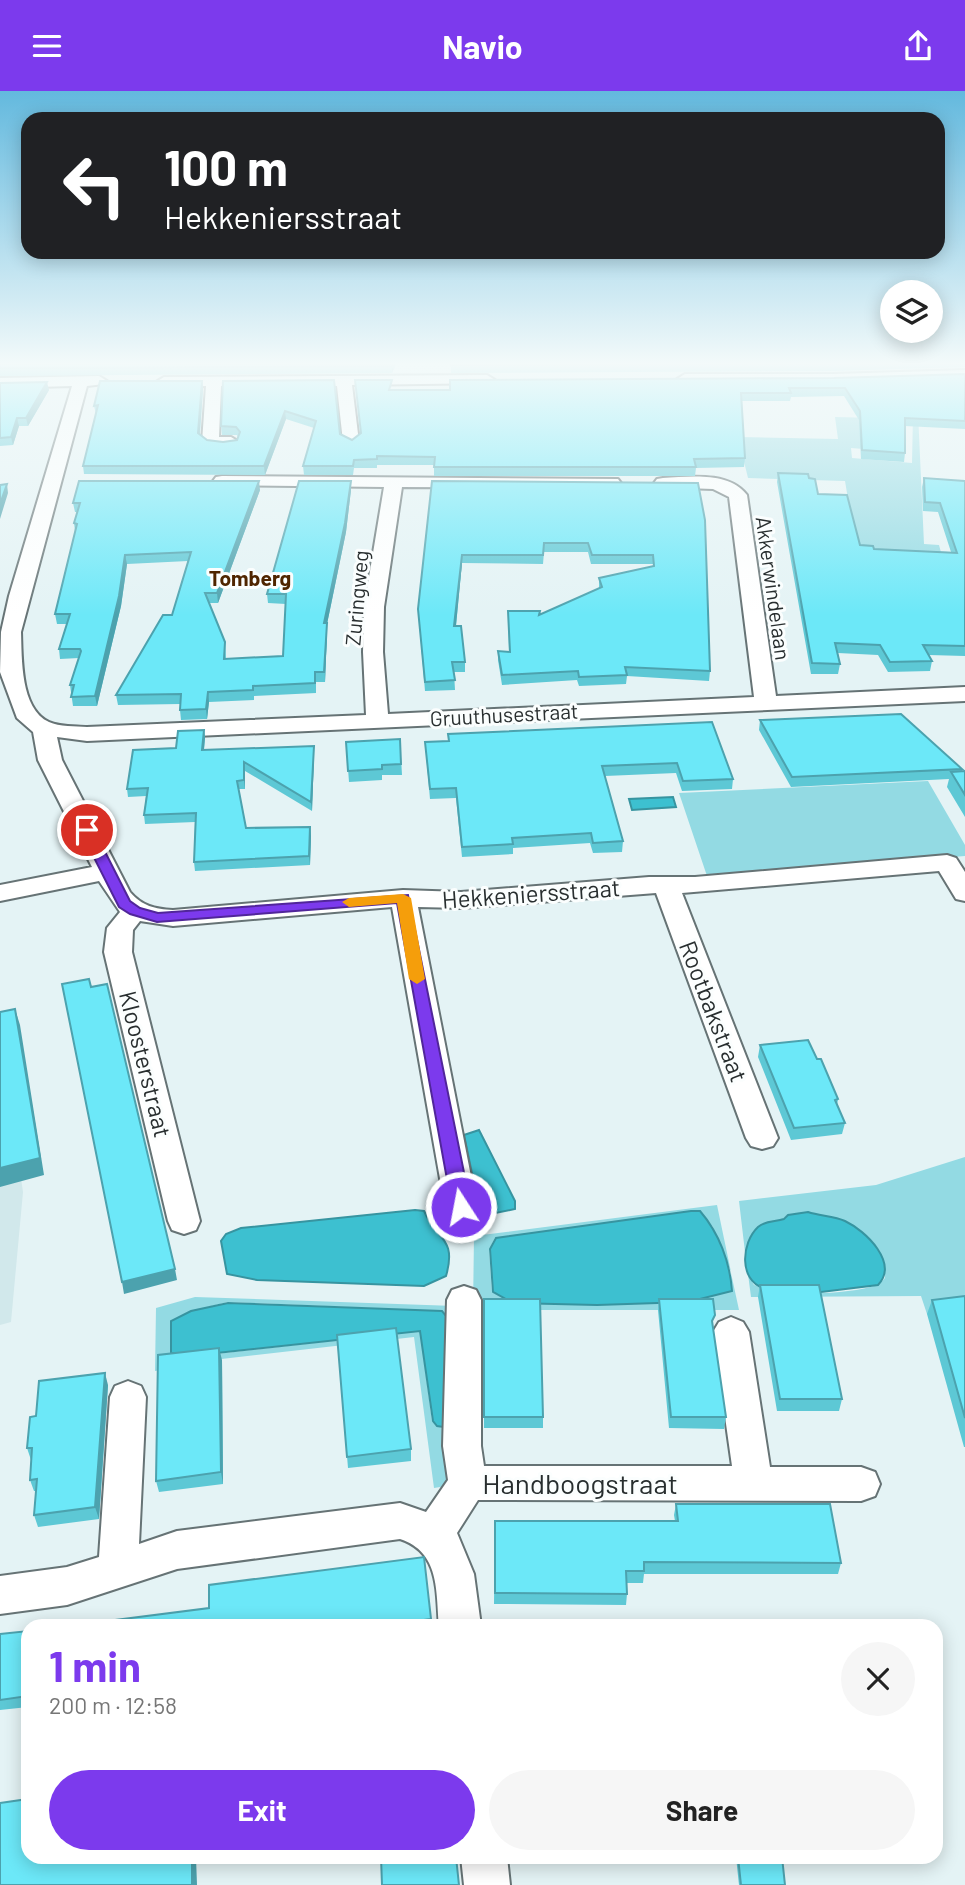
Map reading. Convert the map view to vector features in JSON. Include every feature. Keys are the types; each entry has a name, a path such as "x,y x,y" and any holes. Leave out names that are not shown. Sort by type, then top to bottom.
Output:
{"street":[{"path":"67,448 60,482 11,632 11,672 24,713 44,729 50,760 124,904 135,911"},
{"name":"Zuringweg","path":"377,719 373,652 374,607 394,481"},
{"name":"Akkerwindelaan","path":"204,482 644,483 712,484 729,488 738,495 766,702"},
{"name":"Gruuthusestraat","path":"44,729 74,734 965,694"},
{"name":"Hekkeniersstraat","path":"135,911 157,918 173,918 403,898 500,898 666,884 695,885 947,863 965,893"},
{"path":"0,894 107,872"},
{"name":"Rootbakstraat","path":"666,884 762,1138"},
{"path":"403,898 461,1207"},
{"name":"Kloosterstraat","path":"135,911 120,928 118,953 184,1221"},
{"path":"464,1300 463,1446 468,1483"},
{"path":"731,1332 754,1484"},
{"path":"118,1571 128,1397"},
{"name":"Handboogstraat","path":"433,1534 468,1483 861,1484"},
{"path":"0,1595 67,1585 118,1571 177,1550 400,1521 415,1524 433,1534 453,1560 459,1619"},
{"path":"485,1864 487,1885"}],"shaded area":[{"path":"741,448 876,448 876,450 851,448 852,458 912,463 912,448 920,448 924,544 939,545 942,556 857,553 845,481 748,478"},
{"path":"928,781 965,845 965,856 707,876 679,793"},
{"path":"673,797 676,807 632,810 629,799"},
{"path":"0,1034 23,1192 11,1322 0,1325"},
{"path":"479,1130 515,1201 515,1209 486,1215 478,1202 464,1135"},
{"path":"965,1157 965,1310 927,1314 921,1296 751,1297 748,1274 754,1285 767,1289 798,1293 833,1293 878,1285 885,1278 883,1261 876,1246 866,1235 853,1226 821,1215 788,1214 783,1219 768,1223 754,1232 745,1252 739,1201 876,1185"},
{"path":"717,1205 731,1272 713,1227 700,1211 691,1211 622,1223 495,1238 489,1249 492,1292 513,1303 688,1302 732,1291 731,1273 739,1310 473,1310 474,1236"},
{"path":"424,1211 444,1240 449,1254 446,1276 424,1286 257,1280 227,1274 221,1241 226,1234 241,1228"},
{"path":"700,1211 718,1238 729,1269 732,1291 688,1302 597,1305 513,1303 493,1292 490,1249 496,1238"},
{"path":"808,1212 845,1221 870,1240 885,1267 878,1285 821,1292 763,1288 755,1284 746,1269 745,1261 752,1234 764,1223"},
{"path":"195,1297 455,1306 453,1485 434,1488 414,1337 161,1366 161,1370 155,1371 156,1308","holes":["228,1302 442,1311 447,1317 446,1425 443,1428 432,1421 420,1331 198,1356 171,1354 171,1321 191,1311"]},
{"path":"228,1303 442,1311 447,1317 446,1425 437,1426 433,1421 420,1331 198,1355 171,1353 171,1321 191,1311"}],"building":[{"path":"87,448 271,448 264,466 83,466"},
{"path":"308,448 744,448 745,458 694,459 696,467 434,467 435,457 377,456 377,459 354,460 353,466 303,466"},
{"path":"862,448 905,448 905,453 862,450"},
{"path":"778,473 808,474 809,478 815,479 818,494 847,495 860,545 873,546 874,549 957,553 940,503 925,502 924,478 965,481 965,646 923,645 932,661 890,662 880,645 835,643 840,664 812,663"},
{"path":"79,481 259,481 217,593 205,593 225,642 224,659 283,656 286,594 267,594 299,481 351,481 324,623 327,623 324,672 315,672 315,683 253,686 253,690 208,692 206,709 180,710 181,694 116,695 163,615 172,615 191,552 125,555 119,596 95,696 71,697 74,685 70,685 81,651 59,649 70,614 55,614 77,524 74,523 80,503 73,503"},
{"path":"432,481 698,483 705,520 710,671 625,667 627,675 579,677 578,671 502,675 498,651 510,652 508,611 540,611 539,615 602,587 599,578 654,566 653,555 592,555 588,543 544,543 543,555 462,555 454,626 461,626 465,662 452,662 455,680 425,682 418,609"},
{"path":"7,484 0,504 0,485"},
{"path":"901,714 962,769 792,777 760,720"},
{"path":"712,722 733,779 683,781 677,763 602,766 623,841 593,843 591,833 512,838 513,844 462,847 456,788 430,789 425,742 449,741 448,734"},
{"path":"204,730 202,750 314,746 311,802 244,762 244,780 237,781 246,828 310,827 309,856 194,862 196,813 144,815 148,788 127,789 133,750 176,748 178,731"},
{"path":"400,739 401,764 382,765 382,769 348,771 346,742"},
{"path":"965,771 965,795 951,772"},
{"path":"89,979 91,987 107,984 175,1269 122,1282 62,984"},
{"path":"15,1009 40,1158 0,1168 0,1012"},
{"path":"808,1040 817,1059 821,1059 845,1123 794,1128 760,1045"},
{"path":"760,1285 819,1285 842,1399 780,1399"},
{"path":"965,1296 965,1418 932,1300"},
{"path":"484,1299 540,1299 543,1417 484,1417"},
{"path":"659,1299 713,1299 715,1315 712,1321 726,1417 671,1417"},
{"path":"396,1328 411,1449 347,1457 337,1335"},
{"path":"219,1348 221,1472 156,1481 158,1355"},
{"path":"105,1373 95,1507 34,1515 37,1479 30,1480 32,1448 27,1448 30,1417 36,1416 39,1381"},
{"path":"676,1504 830,1504 841,1563 644,1562 644,1571 626,1571 627,1594 495,1593 495,1521 678,1521"},
{"path":"424,1557 431,1619 123,1619 209,1608 209,1585"},
{"path":"21,1632 21,1697 0,1700 0,1634"},
{"path":"21,1800 21,1864 192,1864 192,1885 0,1885 0,1803"},
{"path":"381,1864 457,1864 459,1885 382,1885"},
{"path":"739,1864 783,1864 785,1885 741,1885"}],"slow traffic":[{"path":"349,902 403,898 417,979"}],"district":[{"name":"Tomberg","path":"250,577"}],"route":[{"path":"87,830 124,904 144,915 157,918 403,898 461,1207"}]}
